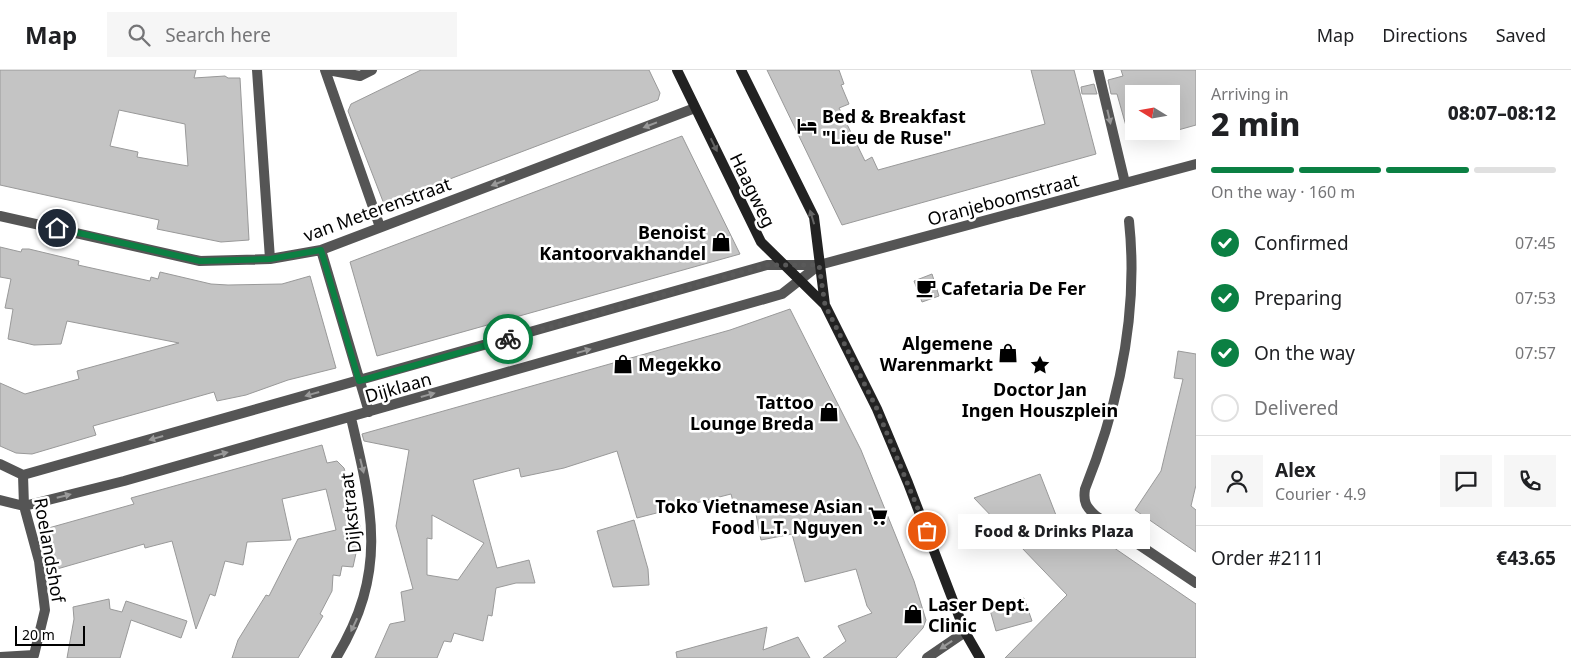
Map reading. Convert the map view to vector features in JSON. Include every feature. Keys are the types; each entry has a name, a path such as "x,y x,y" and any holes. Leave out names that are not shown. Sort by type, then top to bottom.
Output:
{"main road":[{"name":"Haagweg","path":"677,70 761,242 825,305"},
{"name":"Haagweg","path":"741,70 814,216 825,305 891,442 965,632 980,658"}],"street":[{"path":"257,70 270,259"},
{"path":"372,70 360,76 327,70 380,227"},
{"path":"1098,70 1124,183"},
{"name":"van Meterenstraat","path":"0,216 200,261 270,259 321,250 695,108"},
{"name":"Oranjeboomstraat","path":"819,265 1196,164"},
{"path":"1130,222 1132,278 1125,357 1108,428 1084,490 1084,499 1087,508 1096,516 1196,583"},
{"path":"321,250 369,412"},
{"name":"Dijklaan","path":"23,475 767,265 819,265"},
{"name":"Dijklaan","path":"0,500 24,506 350,418 782,294 819,265"},
{"name":"Dijkstraat","path":"336,658 362,607 370,573 372,534 366,482 350,418"},
{"path":"0,464 23,475"},
{"name":"Roelandshof","path":"0,657 34,655 45,610 39,561 24,506 23,475"},
{"path":"927,658 965,632"}],"building":[{"path":"0,70 196,70 194,78 225,76 228,78 240,78 249,240 221,242 157,229 159,220 0,185","holes":["119,110 185,124 188,166 137,157 138,152 110,146"]},
{"path":"421,70 649,70 660,93 658,100 384,204 348,111 351,104"},
{"path":"767,70 839,70 844,84 841,85 849,104 839,108 865,161 872,157 878,170 1045,124 1031,70 1074,70 1096,154 842,225"},
{"path":"1121,70 1196,70 1196,125 1180,129 1180,85 1125,85 1125,122 1117,94 1111,94 1108,80 1123,76"},
{"path":"1094,84 1097,94 1082,94 1081,87"},
{"path":"682,136 740,254 377,356 350,262"},
{"path":"0,247 21,252 22,249 29,249 79,261 78,265 150,281 151,277 158,279 160,272 211,284 228,285 282,284 310,276 336,368 288,380 246,395 217,401 214,392 93,426 96,435 32,454 16,453 0,446 0,383 25,394 79,379 77,371 179,343 67,321 61,344 34,345 8,339 13,309 5,308 11,279 0,277"},
{"path":"932,274 939,296 922,302 914,281"},
{"path":"790,309 861,450 914,581 926,620 923,628 896,658 823,658 846,641 838,626 872,613 867,606 856,569 805,582 792,534 761,540 754,504 735,509 731,494 637,518 617,451 564,468 521,477 519,468 473,480 497,568 529,560 535,583 516,583 496,588 492,616 488,615 483,641 454,633 451,642 444,641 437,658 375,658 390,624 405,621 401,592 413,589 396,526 409,450 364,441 362,434 730,330","holes":["432,515 484,543 458,580 427,575 427,538 432,539"]},
{"path":"1178,351 1196,354 1196,485 1191,506 1196,510 1196,552 1135,510 1161,471 1183,379 1174,378"},
{"path":"322,445 327,463 337,461 344,468 361,530 353,567 342,566 340,576 333,575 332,591 320,614 323,616 298,658 232,658 238,640 266,595 269,596 298,539 336,530 326,489 282,499 291,540 247,542 243,565 225,561 215,596 210,594 196,629 172,541 145,548 144,544 57,569 45,529 134,504 131,498"},
{"path":"1040,474 1061,528 1072,519 1196,604 1196,658 1005,658 1067,595 974,498"},
{"path":"634,520 648,569 649,585 613,587 597,531"},
{"path":"1024,598 1032,621 996,631 990,610"},
{"path":"109,599 110,609 122,612 126,601 187,621 181,638 131,620 120,658 67,658 74,619 73,607"},
{"path":"767,627 763,650 798,637 810,658 677,658 676,652"}],"way so far":[{"path":"508,339 767,265 819,265 825,305 877,409 927,531"}],"place":[{"name":"Bed & Breakfast \"Lieu de Ruse\"","path":"807,126"},
{"name":"Benoist Kantoorvakhandel","path":"721,242"},
{"name":"Cafetaria De Fer","path":"926,288"},
{"name":"Algemene Warenmarkt","path":"1008,353"},
{"name":"Megekko","path":"623,364"},
{"name":"Doctor Jan Ingen Houszplein","path":"1040,365"},
{"name":"Tattoo Lounge Breda","path":"829,412"},
{"name":"Toko Vietnamese Asian Food L.T. Nguyen","path":"878,516"},
{"name":"Food & Drinks Plaza","path":"927,531"},
{"name":"Laser Dept. Clinic","path":"913,614"}],"route":[{"path":"57,228 200,261 270,259 321,250 359,381 508,339"}]}
